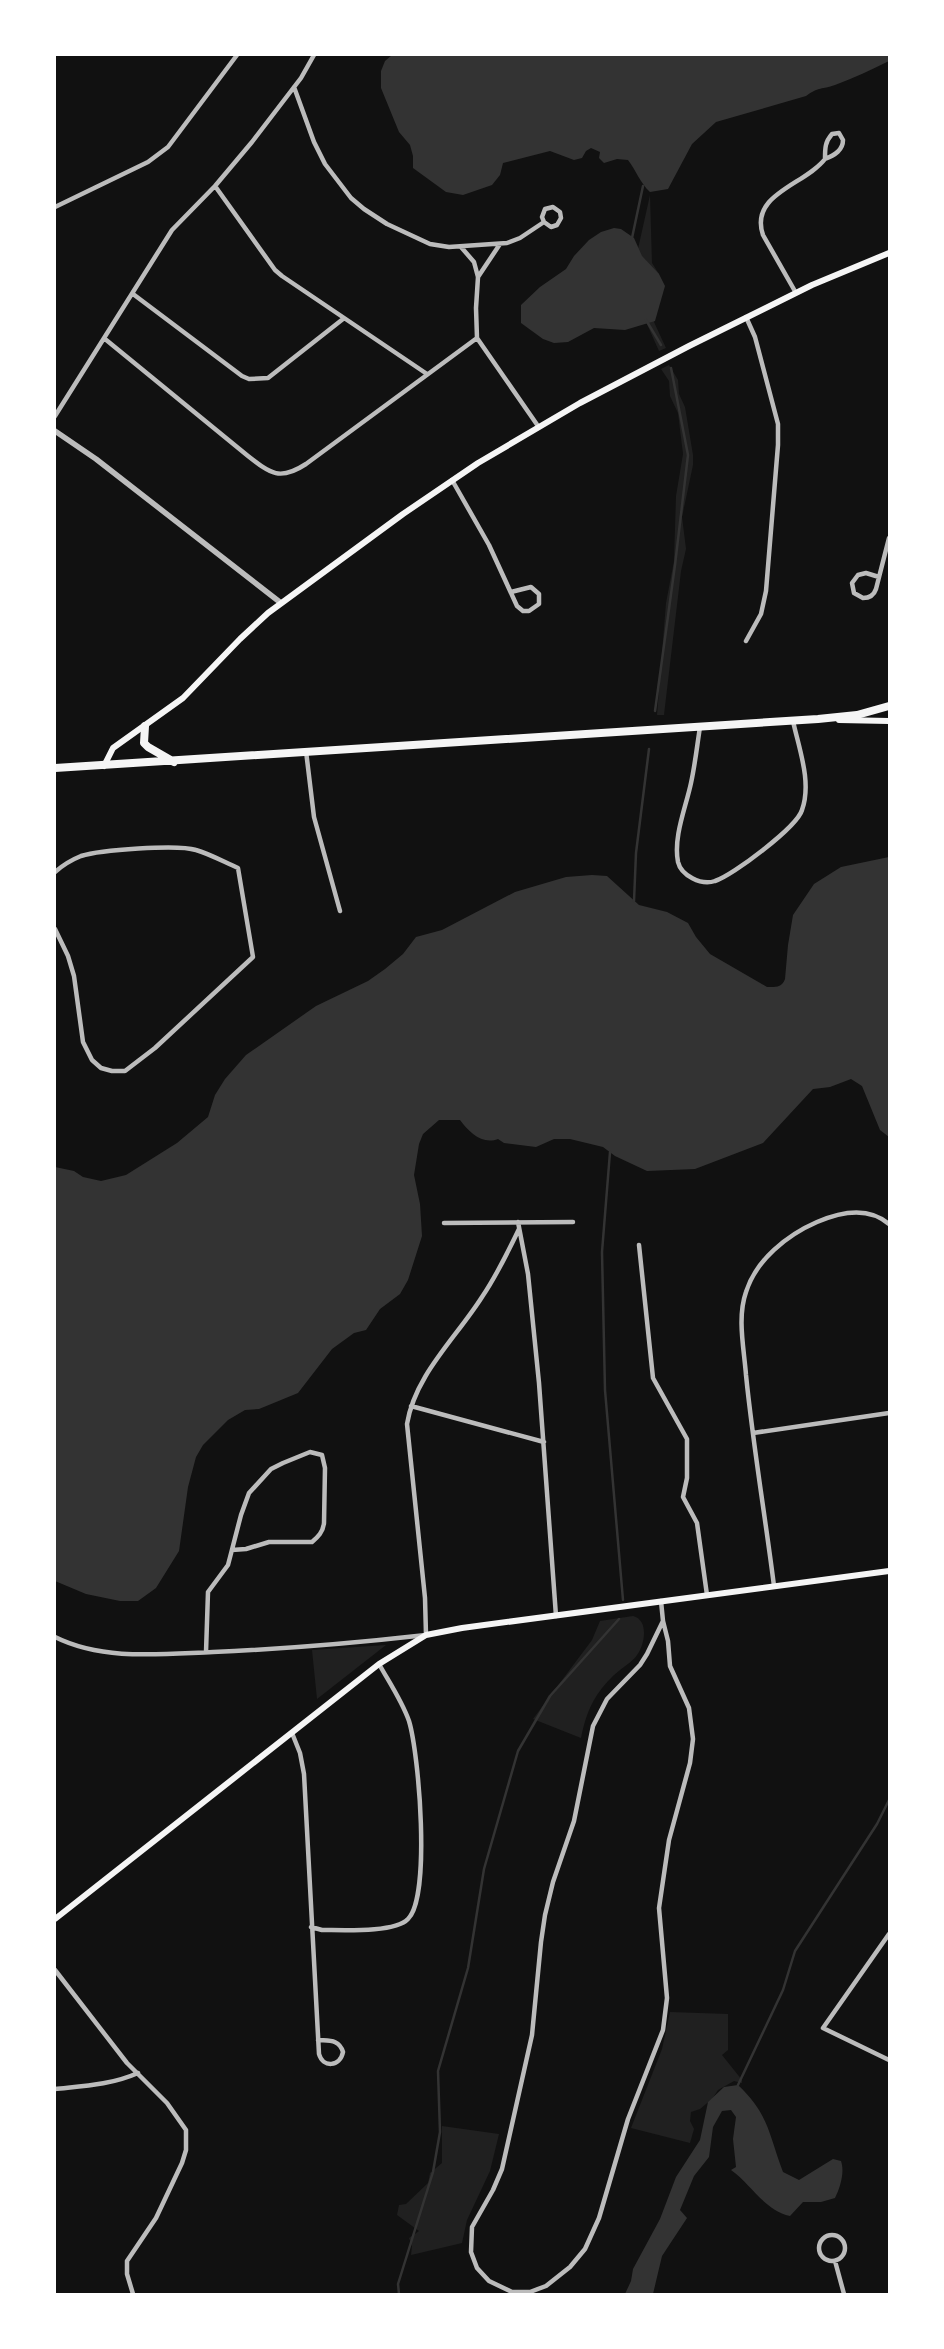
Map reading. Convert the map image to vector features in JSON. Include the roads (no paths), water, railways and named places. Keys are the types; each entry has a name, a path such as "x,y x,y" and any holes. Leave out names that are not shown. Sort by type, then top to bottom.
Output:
{"main road":[{"path":"104,766 112,748 183,698 250,628 281,603 452,480 538,426 746,317 889,253"},
{"path":"55,768 174,762 306,751 793,721 856,715 889,706"},
{"path":"818,719 889,721"},
{"path":"145,726 144,743 174,762"},
{"path":"55,774 65,768"},
{"path":"55,1919 379,1664 426,1635 889,1571"}],"street":[{"path":"55,207 148,162 168,147 237,55"},
{"path":"55,416 172,230 215,186 294,87 314,55"},
{"path":"294,87 318,151 333,175 352,198 375,218 419,240 438,246 461,247 500,244 520,238 544,222"},
{"path":"796,293 763,235 760,214 773,198 818,167 825,159 836,154 842,146 843,140 839,133 832,134 826,143 825,159"},
{"path":"215,186 275,270 343,319 427,374"},
{"path":"553,207 560,212 562,218 557,225 551,227 544,222 542,215 547,208 553,207"},
{"path":"478,277 500,244"},
{"path":"461,247 474,262 478,277 477,338 538,426"},
{"path":"133,294 242,376 249,379 268,378 343,319"},
{"path":"746,317 755,336 773,400 778,440 766,591 761,614 746,641"},
{"path":"105,339 248,456 266,470 279,475 291,473 306,464 477,338"},
{"path":"55,431 96,458 281,603"},
{"path":"452,480 480,526 517,606 523,611 531,611 539,604 540,597 534,588 526,587 512,592"},
{"path":"879,577 866,574 858,575 852,583 854,593 860,598 870,597 876,591 889,538"},
{"path":"700,727 691,783 680,832 678,864 686,874 700,881 710,882 717,881 734,870 790,828 800,817 806,789 793,721"},
{"path":"306,751 314,817 340,911"},
{"path":"55,872 66,863 84,856 100,853 152,848 194,849 203,852 238,868 248,918 253,957 155,1048 125,1071 112,1071 101,1068 92,1060 83,1042 74,976 68,956 55,929"},
{"path":"774,1586 753,1433 742,1314 746,1292 756,1272 783,1242 798,1231 827,1218 847,1212 877,1217 889,1224"},
{"path":"518,1222 528,1274 544,1442 556,1616"},
{"path":"444,1223 574,1222"},
{"path":"55,1637 82,1648 135,1654 316,1646 426,1635 425,1598 407,1424 411,1406 425,1377 482,1297 503,1262 519,1229"},
{"path":"639,1245 653,1378 687,1439 687,1478 683,1498 697,1523 707,1595"},
{"path":"411,1406 544,1442"},
{"path":"753,1433 889,1413"},
{"path":"206,1652 208,1592 228,1565 241,1515 249,1493 271,1469 310,1452 322,1455 325,1468 324,1523 323,1529 316,1539 312,1542 269,1542 246,1549 232,1550"},
{"path":"661,1602 668,1641 670,1666 689,1708 693,1739 690,1764 669,1840 659,1908 666,1986 663,2030 628,2119 599,2218 585,2249 565,2272 546,2286 530,2292 512,2292 489,2281 477,2268 471,2252 472,2227 493,2190 502,2168 532,2035 545,1916 553,1882 574,1821 594,1726 607,1699 644,1659 663,1621"},
{"path":"311,1926 328,1930 395,1926 407,1920 417,1902 421,1856 414,1745 405,1712 379,1664"},
{"path":"292,1733 300,1753 304,1774 311,1926 318,2040 319,2056 322,2061 329,2064 338,2062 343,2052 340,2045 333,2041 318,2040"},
{"path":"889,1934 823,2028 889,2060"},
{"path":"55,1970 138,2073 178,2116 188,2138 182,2163 156,2218 127,2262 127,2274 133,2294"},
{"path":"55,2088 101,2084 122,2080 138,2073"},
{"path":"829,2235 839,2236 845,2243 843,2256 835,2261 826,2260 819,2250 822,2239 829,2235"},
{"path":"835,2261 844,2294"}],"waterway":[{"path":"632,238 643,186"},
{"path":"646,320 661,345"},
{"path":"655,711 688,455 671,368"},
{"path":"634,901 636,853 649,749"},
{"path":"610,1152 602,1252 605,1390 623,1600"},
{"path":"399,2294 398,2284 433,2172 440,2132 438,2071 468,1968 484,1869 518,1751 550,1696 619,1619"},
{"path":"738,2085 783,1990 795,1951 877,1824 889,1800"}]}
